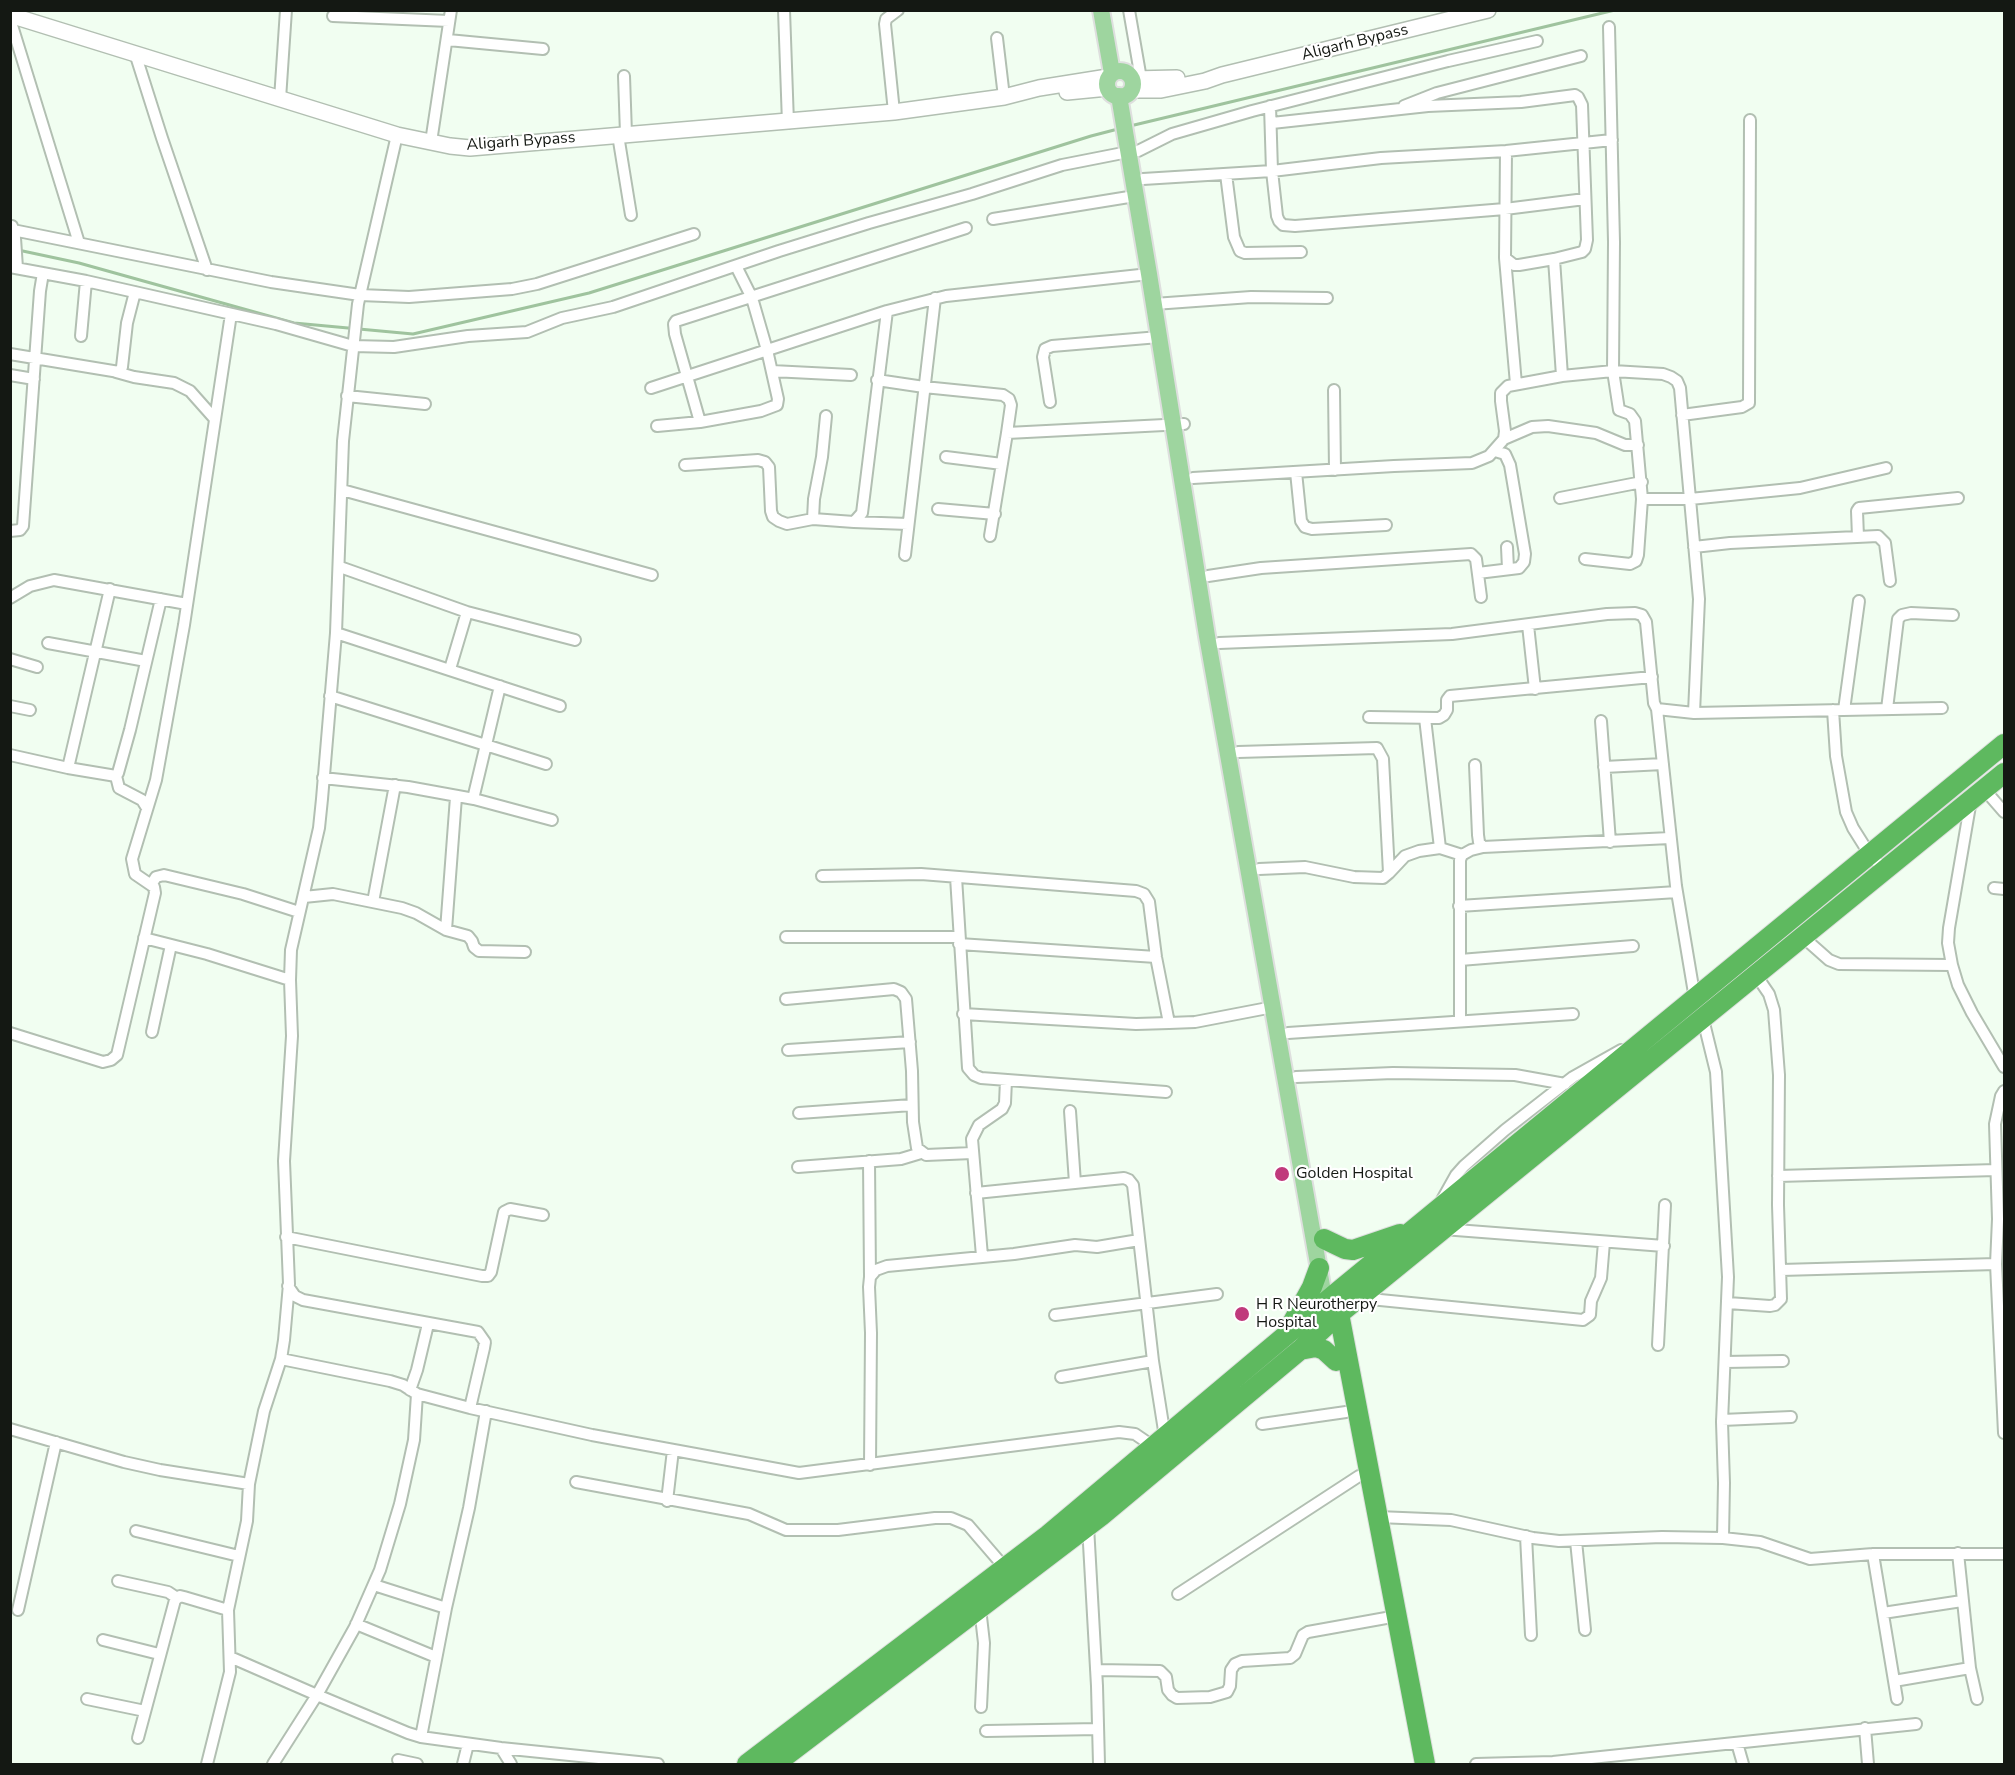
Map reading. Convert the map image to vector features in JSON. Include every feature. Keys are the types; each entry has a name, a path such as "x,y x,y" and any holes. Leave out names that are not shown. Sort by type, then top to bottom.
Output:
{"highway":[{"path":"1425,1764 1413,1736 1386,1618 1346,1412 1341,1355 1355,1321 1391,1272 1439,1221 1658,1030 2004,744"},
{"path":"1324,1239 1345,1249 1362,1249 1439,1221 1703,1019 1993,783"},
{"path":"775,1764 1088,1526 1300,1350 1332,1309 1416,1228"},
{"path":"1281,1340 1308,1294 1319,1268"},
{"path":"747,1764 1005,1568 1281,1340 1391,1272"},
{"path":"1332,1309 1378,1517 1413,1736 1412,1764"},
{"path":"1300,1350 1316,1347 1341,1355"}],"main road":[{"path":"1101,10 1122,87"},
{"path":"1108,10 1132,146 1135,196 1149,274 1160,304 1159,337 1178,425 1193,478 1219,643 1324,1239 1332,1309"},
{"name":"Aligarh Bypass","path":"10,17 135,53 397,135 470,148 622,134 788,123 894,112 1009,96 1122,87 1161,90 1205,81 1448,15 1488,10"},
{"path":"1132,146 1143,179 1207,636 1319,1268 1332,1309"}],"street":[{"path":"280,99 286,10"},
{"path":"784,10 788,123"},
{"path":"894,112 885,24 886,19 898,10"},
{"path":"1122,87 1129,10"},
{"path":"333,16 450,16 431,142"},
{"path":"10,17 79,243"},
{"path":"1585,559 1630,564 1636,561 1642,499 1638,445 1633,417 1619,410 1613,371 1609,27"},
{"path":"997,38 1009,96"},
{"path":"448,40 543,49"},
{"path":"694,234 537,284 512,289 359,300 13,230 15,264 43,273 353,342 394,347 468,336 527,332 562,318 613,307 736,266 1062,165 1270,106 1537,41"},
{"path":"135,53 207,270"},
{"path":"1395,110 1437,93 1581,56"},
{"path":"624,76 622,134 631,214"},
{"path":"1272,123 1395,110 1578,96 1582,105 1587,240 1585,249 1554,259 1514,265 1505,258"},
{"path":"1270,106 1272,171 1279,221 1289,226 1505,209 1585,199"},
{"path":"1682,415 1742,407 1749,403 1750,120"},
{"path":"207,1764 230,1672 228,1610 247,1521 249,1484 264,1411 281,1359 288,1286 284,1161 292,1036 291,950 319,828 336,633 343,441 353,342 359,300 397,135"},
{"path":"1143,179 1272,171 1381,158 1506,151 1612,140"},
{"path":"1506,151 1505,258 1516,384"},
{"path":"1226,174 1234,237 1240,251 1245,253 1300,252"},
{"path":"993,219 1135,196"},
{"path":"700,423 674,324 681,319 966,228"},
{"path":"1554,259 1562,376"},
{"path":"657,426 700,423 761,411 777,405 778,399 772,371 752,298 736,266"},
{"path":"10,531 20,530 23,526 43,273"},
{"path":"651,387 887,311 935,298 1149,274"},
{"path":"81,336 86,281"},
{"path":"116,372 122,367 127,323 135,292"},
{"path":"1160,304 1251,297 1327,298"},
{"path":"905,555 935,298"},
{"path":"854,522 862,513 887,311"},
{"path":"10,1033 103,1062 117,1055 155,893 152,885 135,874 132,859 156,780 187,604 231,314"},
{"path":"1050,402 1043,357 1045,350 1052,346 1159,337"},
{"path":"10,354 174,383 190,391 214,418"},
{"path":"772,371 851,375"},
{"path":"1504,439 1502,393 1504,388 1562,376 1613,371 1662,374 1677,381 1680,388 1699,599 1694,713"},
{"path":"10,375 34,379"},
{"path":"877,381 1003,395 1009,399 1011,405 1007,434 990,536"},
{"path":"1335,390 1335,470"},
{"path":"347,396 425,404"},
{"path":"813,519 826,416"},
{"path":"1007,434 1178,425"},
{"path":"1193,478 1472,463 1489,456 1504,439 1532,427 1548,426 1596,433 1625,445 1638,445"},
{"path":"1478,573 1522,565 1525,554 1508,459 1505,454 1495,451"},
{"path":"946,457 1002,464"},
{"path":"685,465 758,460 765,462 769,467 773,517 787,524 813,519 908,524"},
{"path":"1642,499 1690,499 1757,491 1800,489 1886,468"},
{"path":"1296,472 1301,521 1305,527 1312,530 1386,525"},
{"path":"1560,498 1642,482"},
{"path":"342,490 652,575"},
{"path":"1858,537 1857,511 1859,508 1958,498"},
{"path":"938,509 995,514"},
{"path":"1694,547 1730,543 1878,536 1882,538 1886,550 1890,581"},
{"path":"1507,547 1508,569"},
{"path":"1208,576 1261,568 1471,554 1476,559 1480,597"},
{"path":"340,567 467,612 575,640"},
{"path":"10,598 30,586 54,580 187,604"},
{"path":"68,768 110,589"},
{"path":"147,808 142,800 119,788 116,776 130,730 161,599"},
{"path":"1859,601 1838,710 1836,756 1842,800 1853,828 1870,855 1885,870"},
{"path":"450,669 467,612"},
{"path":"1219,643 1452,634 1607,614 1642,615 1646,622 1654,703 1658,709 1677,892 1695,1000"},
{"path":"1887,709 1898,620 1907,614 1953,615"},
{"path":"1527,626 1535,689"},
{"path":"336,633 560,706"},
{"path":"48,643 146,661"},
{"path":"10,659 37,667"},
{"path":"1370,717 1439,718 1447,710 1447,700 1450,696 1652,677"},
{"path":"473,799 500,686"},
{"path":"330,696 546,764"},
{"path":"10,706 30,710"},
{"path":"1658,709 1694,713 1942,708"},
{"path":"1425,718 1440,848"},
{"path":"1601,721 1610,842"},
{"path":"1238,752 1377,748 1383,759 1389,873"},
{"path":"10,755 116,776"},
{"path":"1604,767 1663,764"},
{"path":"1475,765 1478,835 1483,847"},
{"path":"323,778 395,785 473,799 552,820"},
{"path":"1993,783 2004,812"},
{"path":"1993,783 1949,928 1948,943 1958,985 2004,1067"},
{"path":"373,902 395,785"},
{"path":"446,930 456,797"},
{"path":"1259,868 1305,867 1354,877 1383,878 1405,856 1440,848 1462,855 1483,847 1670,838"},
{"path":"1460,1021 1459,906 1462,855"},
{"path":"822,876 908,874 1136,891 1144,894 1149,902 1156,957 1169,1023"},
{"path":"152,885 156,877 164,875 243,894 299,912"},
{"path":"956,877 963,1014 968,1068 974,1075 981,1078 1166,1092"},
{"path":"1459,906 1677,892"},
{"path":"304,897 327,893 408,910 446,930 468,936 479,951 525,952"},
{"path":"786,937 959,941 1156,957"},
{"path":"1803,937 1829,960 1839,964 1952,966"},
{"path":"144,938 290,980"},
{"path":"152,1032 171,945"},
{"path":"1460,960 1632,946"},
{"path":"1728,1303 1775,1305 1781,1299 1778,1176 1779,1074 1774,1010 1769,994 1756,975"},
{"path":"786,999 894,989 901,992 906,999 912,1105 917,1148 926,1155 972,1153"},
{"path":"963,1014 1136,1024 1195,1022 1273,1007"},
{"path":"1288,1033 1574,1014"},
{"path":"1703,1019 1716,1072 1726,1242 1728,1303 1722,1420 1723,1538"},
{"path":"1658,1030 1590,1067 1505,1130 1456,1175 1439,1221 1604,1242 1664,1246"},
{"path":"788,1050 910,1042"},
{"path":"1296,1077 1393,1073 1515,1075 1565,1084"},
{"path":"982,1256 972,1139 979,1125 1002,1109 1005,1103 1006,1080"},
{"path":"2004,1091 1995,1124 1998,1219 1996,1264 2004,1433"},
{"path":"799,1113 912,1105"},
{"path":"1070,1111 1075,1183"},
{"path":"798,1167 901,1159 921,1153"},
{"path":"869,1161 870,1465"},
{"path":"1778,1176 1996,1170"},
{"path":"281,1359 390,1381 414,1392 470,1408 673,1450 799,1473 1119,1432 1136,1434 1160,1442 1133,1185 1129,1180 1124,1179 976,1193"},
{"path":"1658,1345 1665,1205"},
{"path":"286,1237 488,1276 491,1272 504,1212 510,1209 543,1215"},
{"path":"870,1277 876,1270 887,1266 1014,1254 1075,1245 1097,1247 1139,1240"},
{"path":"1370,1299 1583,1320 1590,1315 1591,1301 1601,1278 1604,1242"},
{"path":"1781,1270 1996,1264"},
{"path":"288,1286 295,1296 303,1300 478,1332 485,1342 470,1408"},
{"path":"1055,1315 1217,1294"},
{"path":"273,1764 316,1695 356,1624 374,1585 390,1541 414,1440 414,1392 428,1324"},
{"path":"1061,1377 1153,1361"},
{"path":"1725,1362 1783,1361"},
{"path":"422,1737 446,1608 469,1508 486,1411"},
{"path":"1262,1424 1346,1412"},
{"path":"1722,1420 1791,1418"},
{"path":"10,1429 160,1470 249,1484"},
{"path":"18,1610 56,1442"},
{"path":"667,1501 673,1450"},
{"path":"1178,1594 1359,1476"},
{"path":"576,1482 667,1501 749,1514 786,1530 838,1530 951,1518 968,1525 1005,1568"},
{"path":"1378,1517 1451,1520 1559,1541 1662,1537 1723,1538 1760,1542 1810,1559 1874,1554 2004,1554"},
{"path":"1088,1526 1099,1764"},
{"path":"136,1531 239,1556"},
{"path":"1526,1536 1531,1635"},
{"path":"1576,1541 1585,1630"},
{"path":"1958,1553 1962,1601 1977,1699"},
{"path":"1874,1554 1897,1699"},
{"path":"118,1581 168,1592 177,1598 184,1597 228,1610"},
{"path":"374,1585 446,1608"},
{"path":"138,1738 159,1654 177,1598"},
{"path":"1883,1613 1962,1601"},
{"path":"980,1608 984,1643 981,1707"},
{"path":"1096,1670 1160,1671 1166,1677 1168,1689 1177,1698 1210,1697 1227,1692 1230,1686 1231,1670 1235,1664 1242,1661 1290,1658 1299,1648 1303,1635 1308,1632 1386,1618"},
{"path":"356,1624 436,1657"},
{"path":"103,1640 159,1654"},
{"path":"230,1657 402,1731 422,1737 501,1748 658,1764"},
{"path":"1894,1681 1971,1668"},
{"path":"87,1699 145,1711"},
{"path":"1476,1764 1623,1760 1737,1743 1916,1724"},
{"path":"1865,1728 1869,1764"},
{"path":"986,1731 1098,1729"},
{"path":"1737,1743 1743,1764"},
{"path":"463,1764 468,1744"},
{"path":"501,1748 511,1764"},
{"path":"398,1760 417,1764"}],"waterway":[{"path":"1130,126 1615,10"},
{"path":"18,250 79,263 294,323 413,334 589,293 1118,129"}],"place":[{"name":"Golden Hospital","path":"1282,1174"},
{"name":"H R Neurotherpy Hospital","path":"1242,1314"}]}
